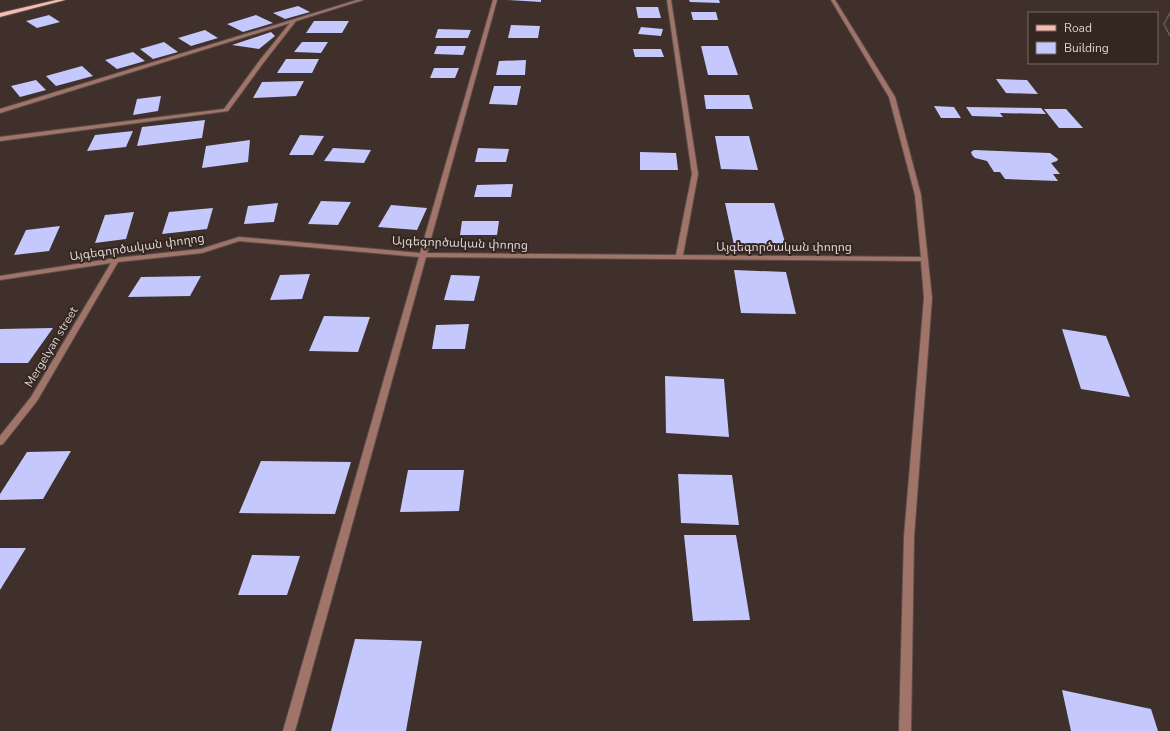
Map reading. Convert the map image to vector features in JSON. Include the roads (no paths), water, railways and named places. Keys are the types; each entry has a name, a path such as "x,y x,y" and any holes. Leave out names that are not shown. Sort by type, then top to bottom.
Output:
{"main road":[{"path":"0,15 62,0"}],"street":[{"path":"0,111 361,0"},
{"path":"289,731 495,0"},
{"path":"669,0 695,174 679,257"},
{"path":"833,0 892,97 918,196 928,298 908,537 906,731"},
{"path":"0,139 226,110 294,20"},
{"name":"Այգեգործական փողոց","path":"0,278 116,260 202,251 239,239 422,255 924,259"},
{"name":"Mergelyan street","path":"0,442 34,399 116,260"}]}
